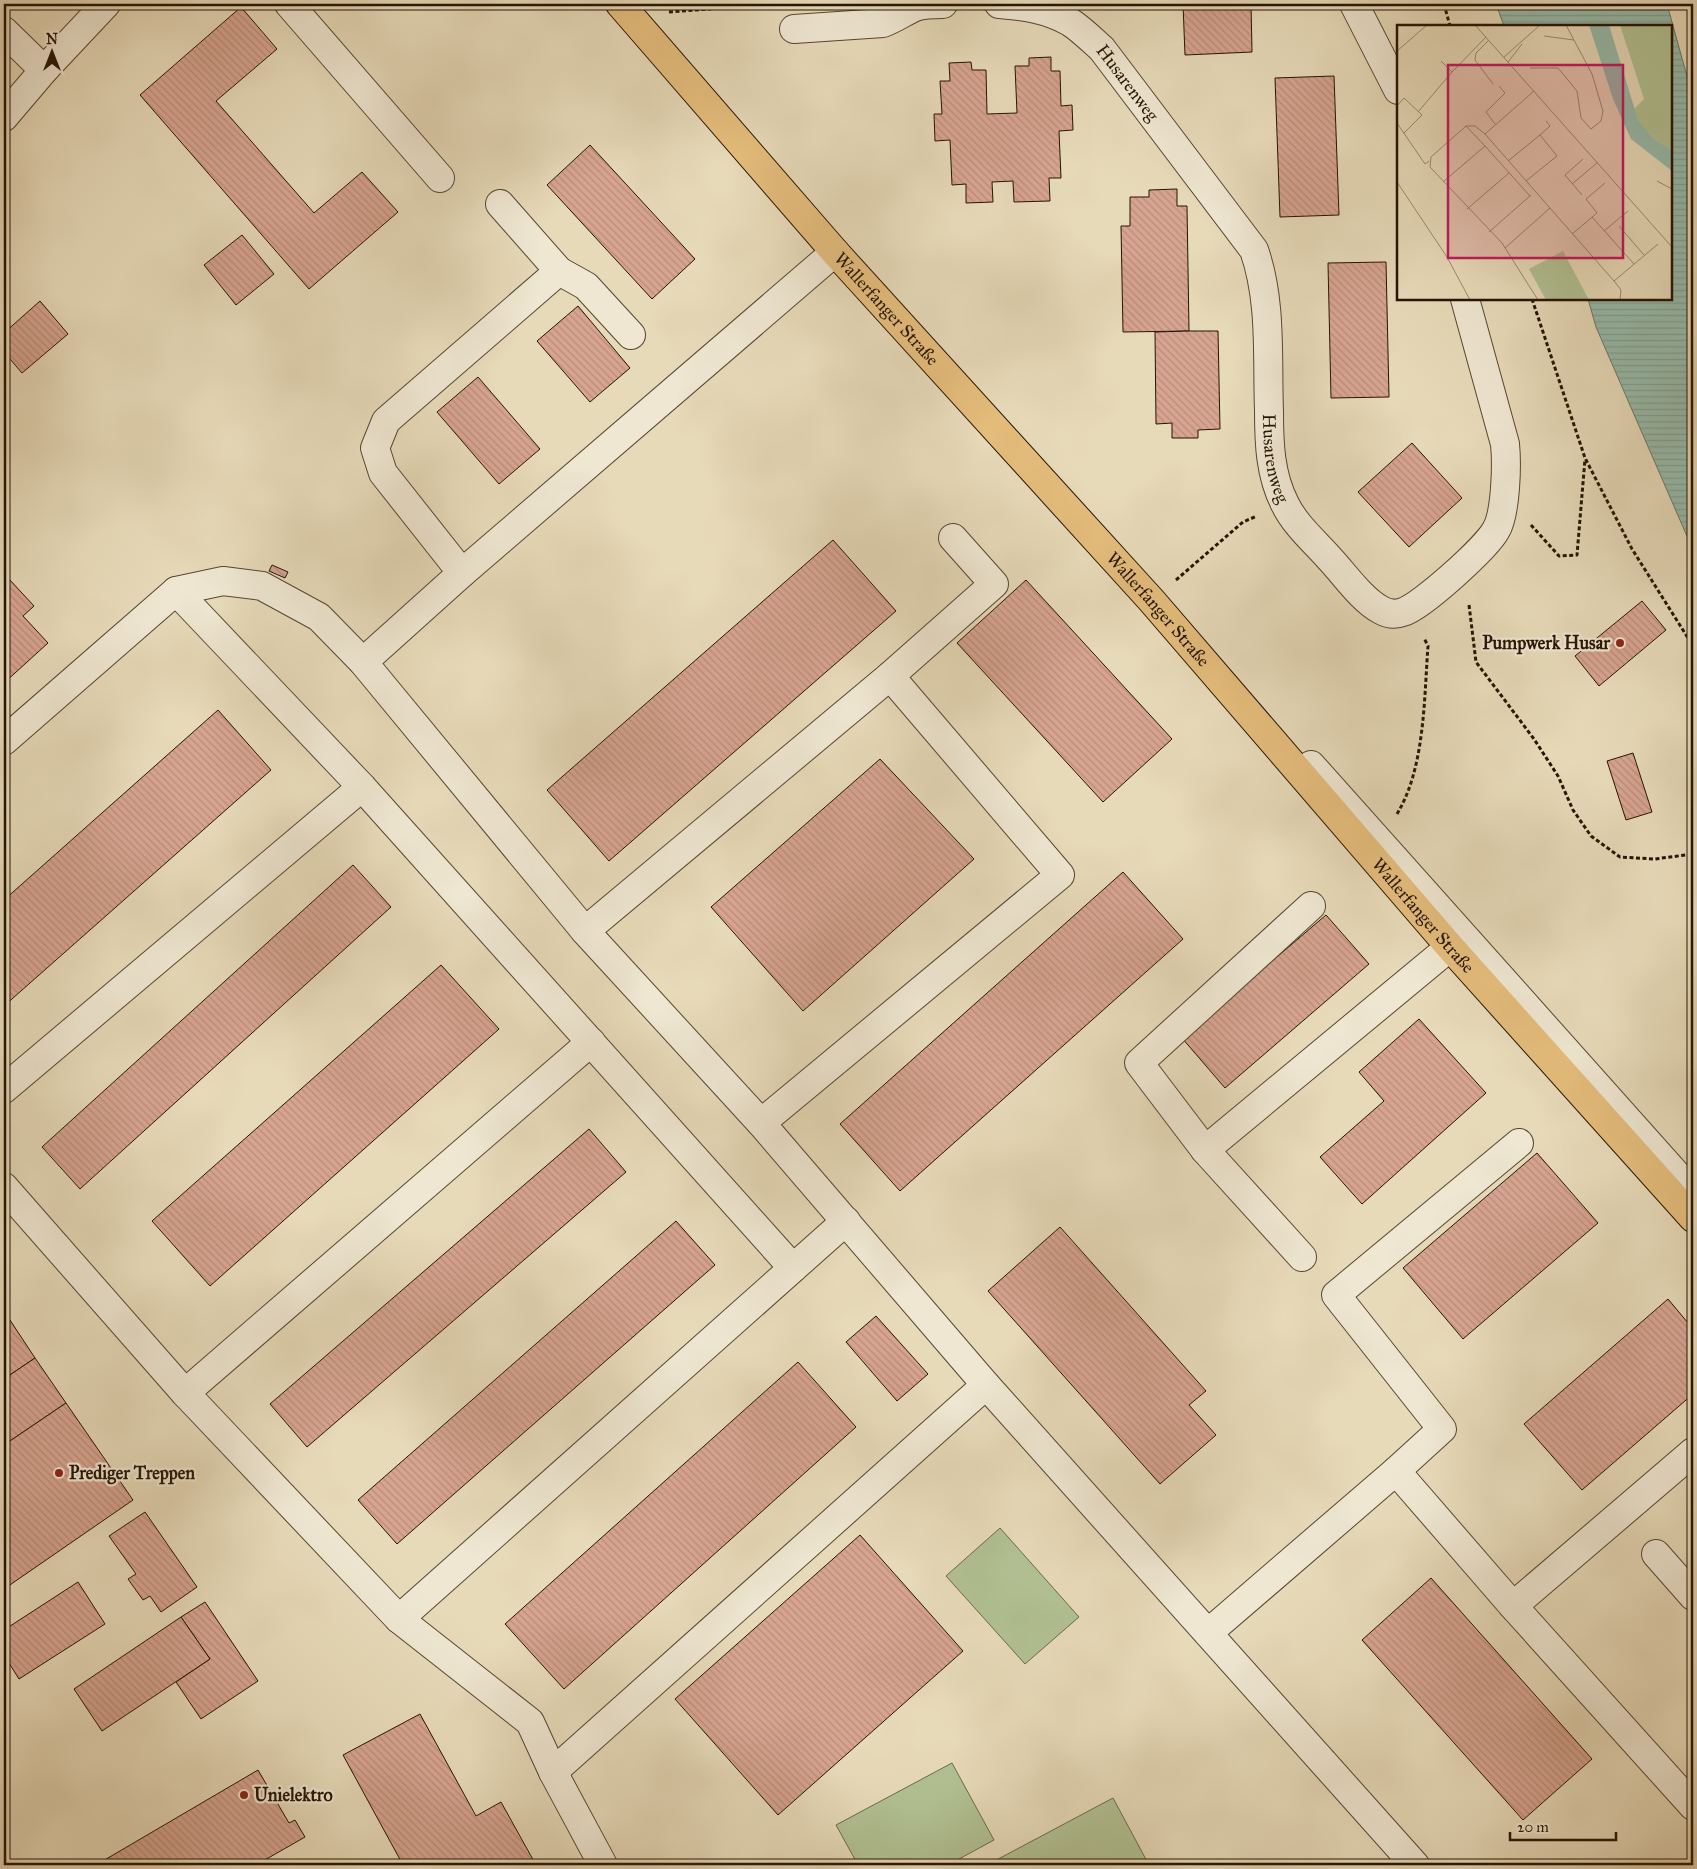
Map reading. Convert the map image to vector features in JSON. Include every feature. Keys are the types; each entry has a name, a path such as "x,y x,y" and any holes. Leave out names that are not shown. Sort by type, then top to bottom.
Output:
{"main road":[{"name":"Wallerfanger Straße","path":"620,4 835,252 1152,601 1450,947 1693,1218"}],"street":[{"path":"4,117 44,70 106,4"},
{"path":"289,4 440,178"},
{"path":"794,28 883,23 914,8 943,4"},
{"name":"Husarenweg","path":"999,4 1032,7 1056,15 1071,23 1102,49 1254,250 1260,267 1266,297 1269,434 1272,467 1277,485 1290,514 1369,601 1388,613 1404,612 1430,595 1464,564 1496,530 1500,521 1504,494 1506,454 1465,300"},
{"path":"1354,4 1397,88"},
{"path":"4,31 44,70"},
{"path":"500,204 559,271 586,286 631,335"},
{"path":"364,662 462,573 835,252"},
{"path":"462,573 383,473 376,448 386,421 559,271"},
{"path":"974,405 990,410 1159,595 1693,1193"},
{"path":"585,931 890,676 994,584 953,538"},
{"path":"4,741 176,591 223,580 262,586 318,617 364,662 585,931 762,1123 986,1385 1415,1865"},
{"path":"176,591 362,787 793,1268"},
{"path":"762,1123 1060,875 890,676"},
{"path":"4,1089 362,787"},
{"path":"1302,1258 1205,1150 1139,1063 1311,906"},
{"path":"1205,1150 1450,947"},
{"path":"185,1392 591,1042"},
{"path":"1208,1633 1442,1429 1336,1295 1519,1143"},
{"path":"4,1187 185,1392 399,1619 530,1722 553,1772 603,1865"},
{"path":"399,1619 846,1221"},
{"path":"553,1772 986,1385"},
{"path":"1513,1606 1693,1452"},
{"path":"1396,1471 1513,1606 1693,1806"},
{"path":"1656,1554 1693,1596"}],"path":[{"path":"667,12 773,4"},
{"path":"1444,4 1450,25"},
{"path":"1532,300 1586,458 1632,549 1693,646"},
{"path":"1504,494 1559,556 1577,555 1586,458"},
{"path":"1159,595 1243,522 1285,504"},
{"path":"1464,564 1476,662 1534,739 1558,776 1573,810 1591,836 1620,856 1655,859 1693,854"},
{"path":"1394,819 1404,802 1417,761 1428,646 1409,609"}],"shaded area":[{"path":"1496,4 1667,4 1693,98 1693,550 1596,327 1588,300 1672,300 1672,25 1504,25"},
{"path":"1000,1528 1079,1617 1025,1664 946,1576"},
{"path":"952,1763 994,1840 948,1865 858,1865 836,1825"},
{"path":"1113,1798 1149,1865 987,1865"}],"building":[{"path":"1183,4 1251,4 1252,52 1185,55"},
{"path":"241,7 277,49 216,101 314,213 362,172 398,212 309,289 140,95"},
{"path":"1051,57 1051,71 1060,71 1061,106 1072,105 1073,130 1059,131 1061,178 1049,178 1050,201 1014,202 1013,181 992,182 993,202 966,203 966,184 952,185 950,140 935,141 934,114 942,114 940,81 950,81 949,63 971,62 972,70 986,70 987,114 1017,113 1015,66 1029,66 1029,58"},
{"path":"1334,76 1339,215 1280,217 1275,78"},
{"path":"590,145 695,259 652,299 547,185"},
{"path":"1177,189 1177,206 1187,206 1189,331 1123,332 1121,226 1130,226 1130,197 1149,197 1149,190"},
{"path":"242,235 274,274 236,305 204,265"},
{"path":"1386,262 1389,397 1331,398 1328,263"},
{"path":"40,301 68,334 22,373 4,352 4,333"},
{"path":"578,306 630,368 590,402 537,341"},
{"path":"1218,331 1220,429 1198,430 1198,438 1172,438 1172,423 1156,424 1155,332"},
{"path":"478,377 540,449 499,484 437,412"},
{"path":"1412,443 1462,498 1409,547 1358,492"},
{"path":"833,540 896,611 609,861 547,790"},
{"path":"272,565 288,572 285,578 269,571"},
{"path":"9,579 34,606 23,616 48,643 4,683 4,584"},
{"path":"1026,580 1172,739 1103,802 957,643"},
{"name":"Pumpwerk Husar","path":"1642,601 1666,630 1599,686 1575,656"},
{"path":"218,710 271,770 4,1006 4,900"},
{"path":"1633,753 1652,812 1626,820 1607,761"},
{"path":"880,759 974,859 803,1011 711,907"},
{"path":"353,865 391,907 80,1189 42,1147"},
{"path":"1123,872 1183,939 900,1191 840,1124"},
{"path":"1326,915 1369,964 1225,1088 1182,1038"},
{"path":"441,965 499,1029 210,1286 152,1221"},
{"path":"1419,1019 1486,1093 1362,1204 1320,1157 1384,1101 1359,1072"},
{"path":"589,1129 626,1172 307,1447 270,1404"},
{"path":"1537,1153 1598,1223 1463,1339 1403,1268"},
{"path":"676,1221 715,1265 397,1544 358,1500"},
{"path":"1060,1227 1206,1391 1189,1405 1216,1435 1160,1484 988,1291"},
{"path":"1668,1299 1693,1329 1693,1394 1582,1490 1524,1424"},
{"path":"4,1311 35,1358 4,1379"},
{"path":"876,1316 928,1374 897,1401 846,1342"},
{"path":"35,1358 66,1403 10,1441 4,1432 4,1379"},
{"path":"798,1362 856,1427 564,1689 505,1624"},
{"name":"Prediger Treppen","path":"66,1403 133,1500 4,1589 4,1445"},
{"path":"145,1512 197,1587 161,1612 150,1596 143,1600 128,1579 136,1574 109,1536"},
{"path":"860,1535 963,1651 778,1815 675,1699"},
{"path":"1431,1578 1592,1759 1523,1820 1362,1640"},
{"path":"78,1582 105,1624 19,1679 4,1655 4,1630"},
{"path":"205,1602 258,1681 201,1719 176,1682 210,1659 181,1617"},
{"path":"181,1617 210,1659 102,1731 74,1689"},
{"path":"420,1714 476,1816 501,1802 536,1865 403,1865 343,1755"},
{"name":"Unielektro","path":"258,1770 289,1823 295,1820 305,1837 256,1865 96,1865"}],"place":[{"name":"Pumpwerk Husar","path":"1620,643"},
{"name":"Prediger Treppen","path":"59,1473"},
{"name":"Unielektro","path":"244,1795"}]}
